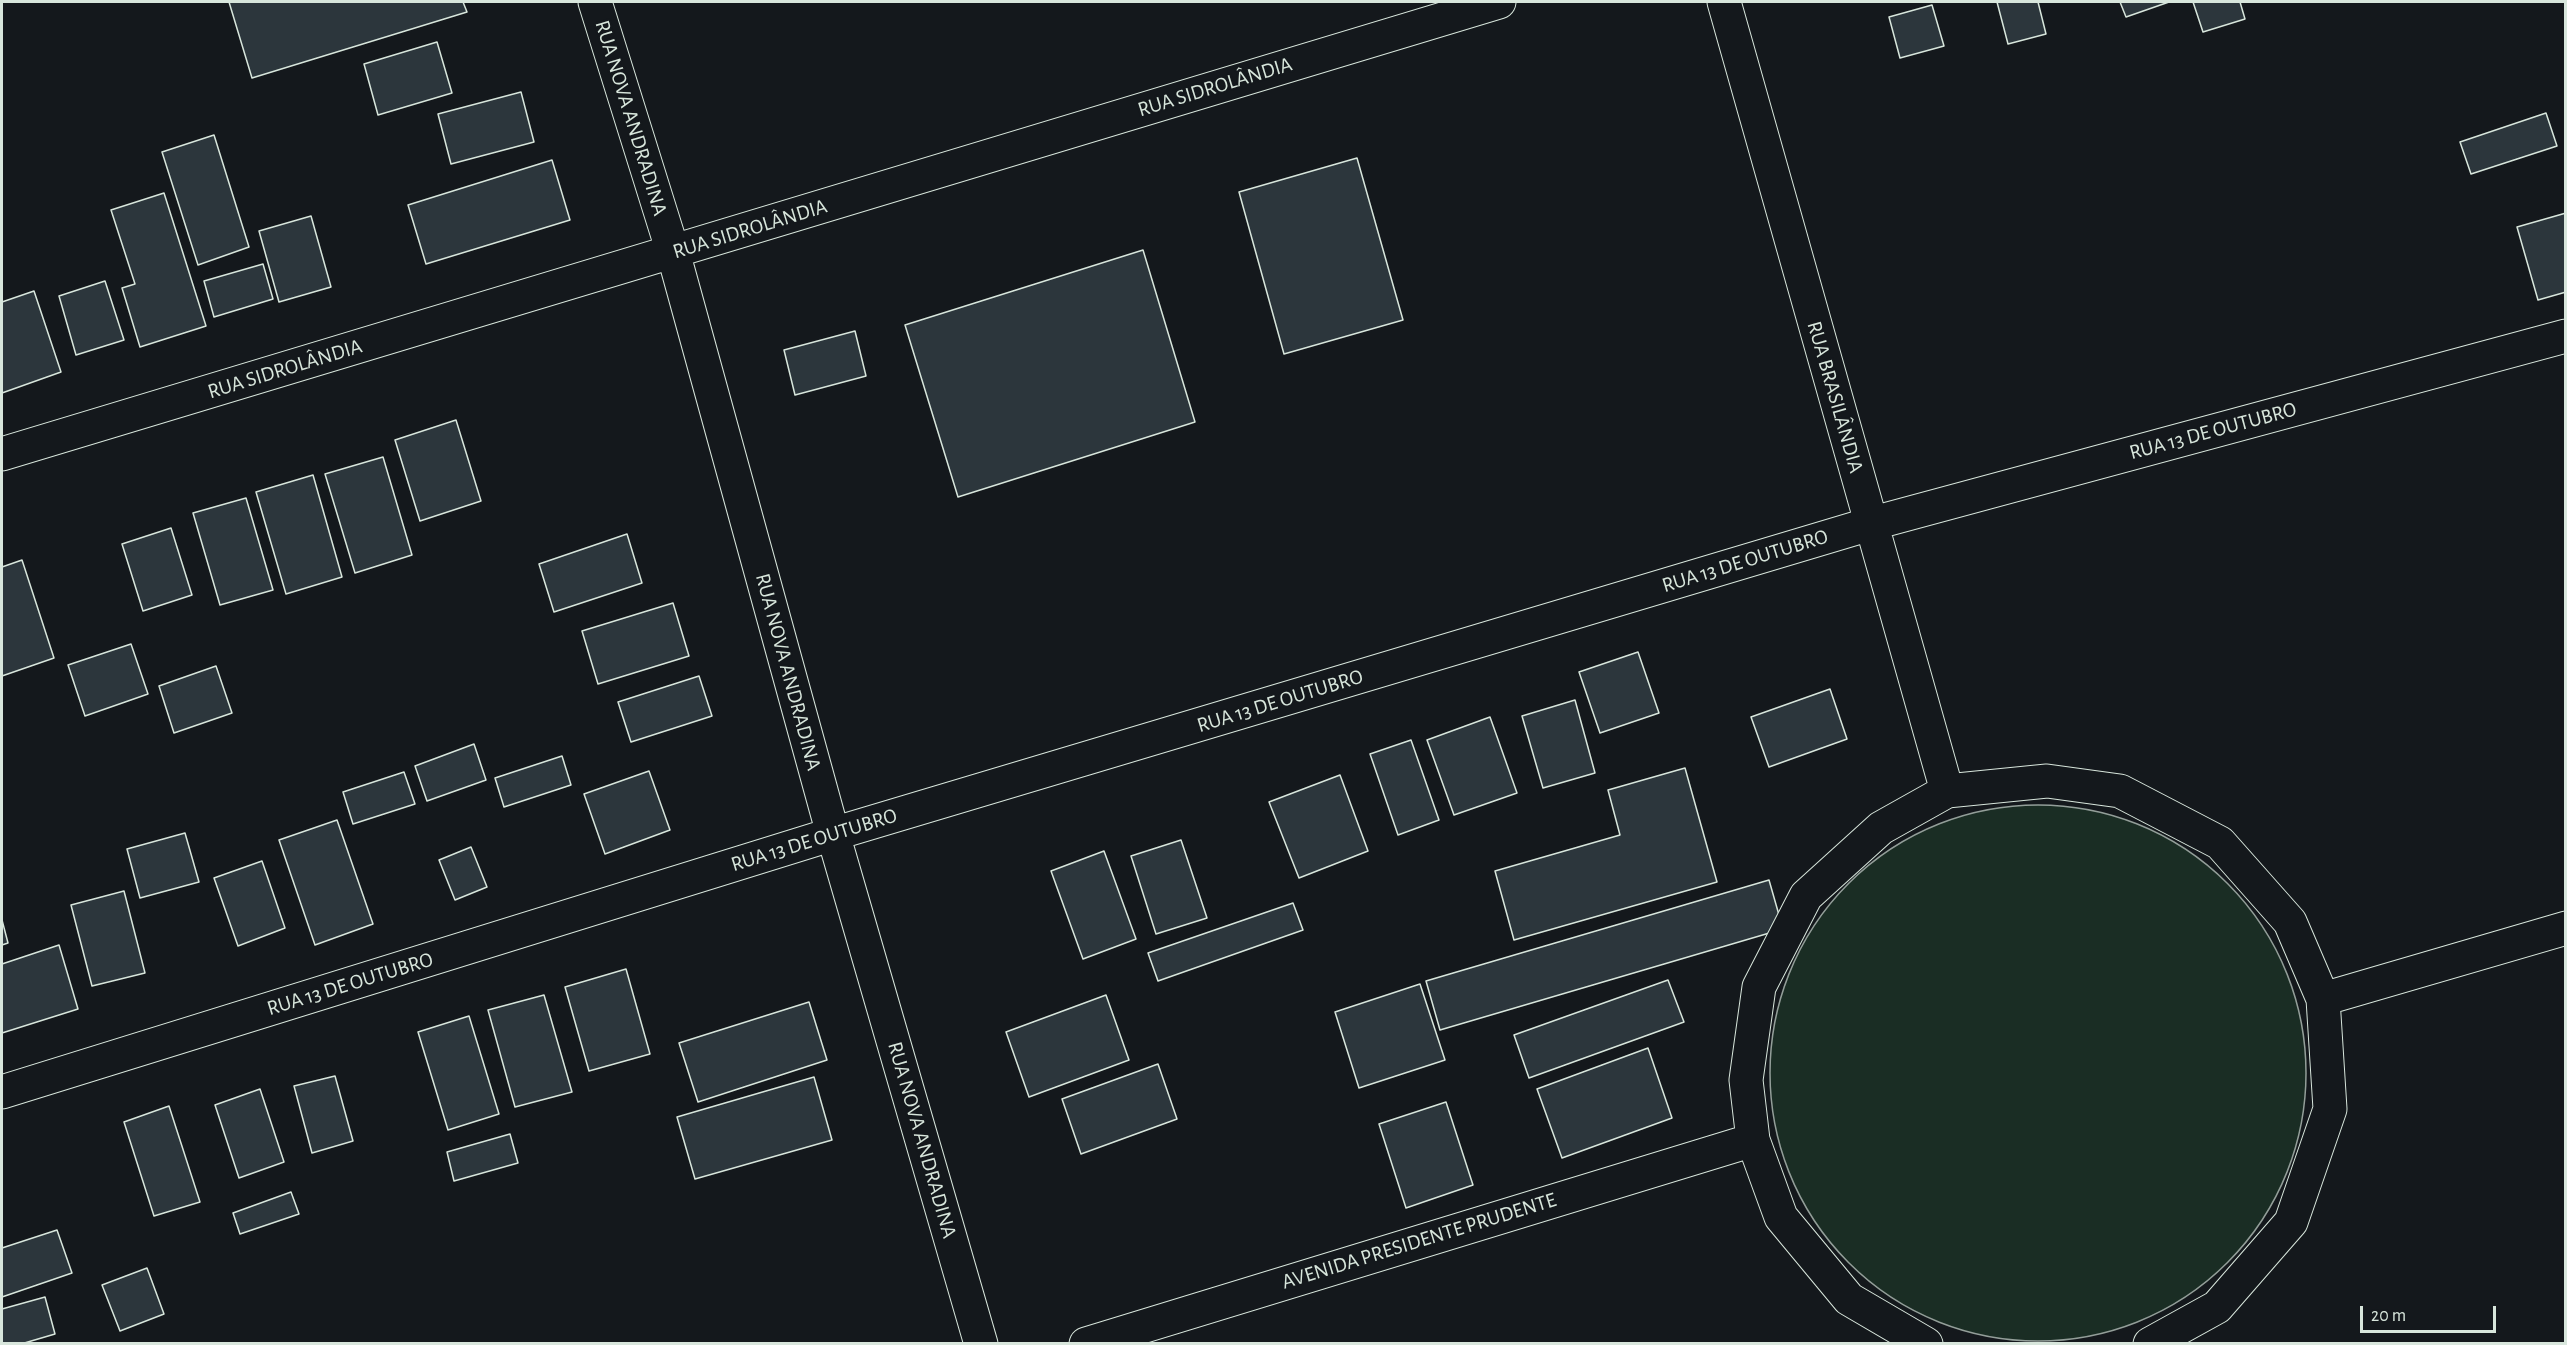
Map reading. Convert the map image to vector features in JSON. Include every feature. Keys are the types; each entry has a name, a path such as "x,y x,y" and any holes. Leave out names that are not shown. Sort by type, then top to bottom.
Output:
{"street":[{"name":"RUA NOVA ANDRADINA","path":"595,2 673,252 833,834 981,1344"},
{"name":"RUA SIDROLÂNDIA","path":"2,454 1499,2"},
{"name":"RUA BRASILÂNDIA","path":"1724,2 1947,791"},
{"name":"RUA 13 DE OUTUBRO","path":"2,1092 833,834 1870,524 2565,336"},
{"path":"1926,1344 1849,1299 1781,1216 1753,1140 1746,1080 1760,987 1806,896 1881,828 1947,791 2047,781 2120,791 2220,843 2290,922 2322,999 2330,1109 2291,1222 2217,1307 2150,1344"},
{"path":"2322,999 2565,928"},
{"name":"AVENIDA PRESIDENTE PRUDENTE","path":"1086,1344 1753,1140"}],"green space":[{"path":"2038,805 2090,810 2141,825 2187,850 2228,883 2261,924 2286,970 2301,1021 2306,1073 2301,1125 2286,1176 2261,1222 2228,1263 2187,1296 2141,1321 2090,1336 2038,1341 1986,1336 1935,1321 1889,1296 1848,1263 1815,1222 1790,1176 1775,1125 1770,1073 1775,1021 1790,970 1815,924 1848,883 1889,850 1935,825 1986,810"}],"building":[{"path":"229,2 463,2 467,12 252,78"},
{"path":"1997,2 2038,2 2046,34 2008,44"},
{"path":"2120,2 2169,2 2126,17"},
{"path":"2193,2 2240,2 2245,19 2203,32"},
{"path":"1932,5 1944,46 1900,58 1889,17"},
{"path":"437,42 452,93 378,115 364,64"},
{"path":"521,92 534,142 451,164 438,114"},
{"path":"2546,113 2557,146 2471,174 2460,142"},
{"path":"214,135 249,247 198,265 162,152"},
{"path":"1357,158 1403,320 1284,354 1239,192"},
{"path":"552,160 570,220 426,264 408,205"},
{"path":"164,193 206,326 140,347 122,288 135,284 111,210"},
{"path":"2566,213 2566,292 2538,300 2517,227"},
{"path":"311,216 331,287 279,302 259,231"},
{"path":"1143,250 1195,422 958,497 905,325"},
{"path":"263,264 273,299 214,317 204,281"},
{"path":"105,281 124,340 76,355 59,296"},
{"path":"34,291 61,372 2,393 2,302"},
{"path":"855,331 866,376 795,395 784,350"},
{"path":"456,420 481,501 420,521 395,440"},
{"path":"383,457 412,555 355,573 325,474"},
{"path":"313,475 342,577 286,594 256,492"},
{"path":"246,498 273,590 220,605 193,513"},
{"path":"171,528 192,595 143,611 122,544"},
{"path":"627,534 642,583 554,612 539,564"},
{"path":"22,560 54,658 2,676 2,567"},
{"path":"673,603 689,656 598,684 582,631"},
{"path":"131,644 148,694 85,716 68,665"},
{"path":"1638,652 1659,713 1600,733 1579,672"},
{"path":"216,666 232,713 174,733 159,686"},
{"path":"699,676 712,716 631,742 618,702"},
{"path":"1830,689 1847,739 1769,767 1751,717"},
{"path":"1575,700 1595,773 1543,788 1522,716"},
{"path":"1490,717 1517,793 1454,815 1427,740"},
{"path":"1411,740 1439,820 1398,835 1370,754"},
{"path":"474,744 486,780 427,801 415,766"},
{"path":"562,756 571,785 504,807 495,778"},
{"path":"1685,768 1717,882 1514,940 1495,871 1620,835 1608,790"},
{"path":"649,771 670,830 605,854 584,794"},
{"path":"404,772 415,804 353,824 343,792"},
{"path":"1340,775 1368,851 1299,878 1269,802"},
{"path":"337,820 373,924 315,945 279,840"},
{"path":"185,833 199,882 140,898 127,849"},
{"path":"1181,840 1207,918 1156,934 1131,856"},
{"path":"471,847 487,887 455,900 439,860"},
{"path":"1104,851 1136,939 1083,959 1051,871"},
{"path":"262,861 285,928 238,946 214,878"},
{"path":"1769,880 1783,929 1440,1030 1426,981"},
{"path":"124,891 145,973 92,986 71,905"},
{"path":"1293,903 1303,930 1158,981 1148,953"},
{"path":"2,920 8,943 2,945"},
{"path":"59,945 78,1009 2,1033 2,964"},
{"path":"626,969 650,1054 589,1071 565,987"},
{"path":"1668,980 1684,1022 1529,1078 1514,1035"},
{"path":"1420,984 1445,1060 1359,1088 1335,1012"},
{"path":"544,995 572,1092 515,1107 488,1010"},
{"path":"1106,995 1129,1060 1029,1097 1006,1032"},
{"path":"809,1002 827,1060 698,1102 679,1043"},
{"path":"469,1016 499,1114 448,1130 418,1032"},
{"path":"1648,1048 1672,1118 1562,1158 1537,1089"},
{"path":"1158,1064 1177,1119 1081,1154 1062,1099"},
{"path":"335,1076 353,1141 312,1153 294,1086"},
{"path":"814,1077 832,1140 695,1179 677,1117"},
{"path":"260,1089 284,1162 239,1178 215,1105"},
{"path":"1446,1102 1473,1185 1406,1208 1379,1124"},
{"path":"169,1106 200,1202 154,1216 124,1122"},
{"path":"510,1134 518,1163 454,1181 447,1152"},
{"path":"291,1192 299,1214 240,1234 233,1213"},
{"path":"57,1230 72,1273 2,1297 2,1248"},
{"path":"147,1268 164,1314 120,1331 102,1285"},
{"path":"45,1297 55,1334 21,1344 2,1344 2,1309"}]}
